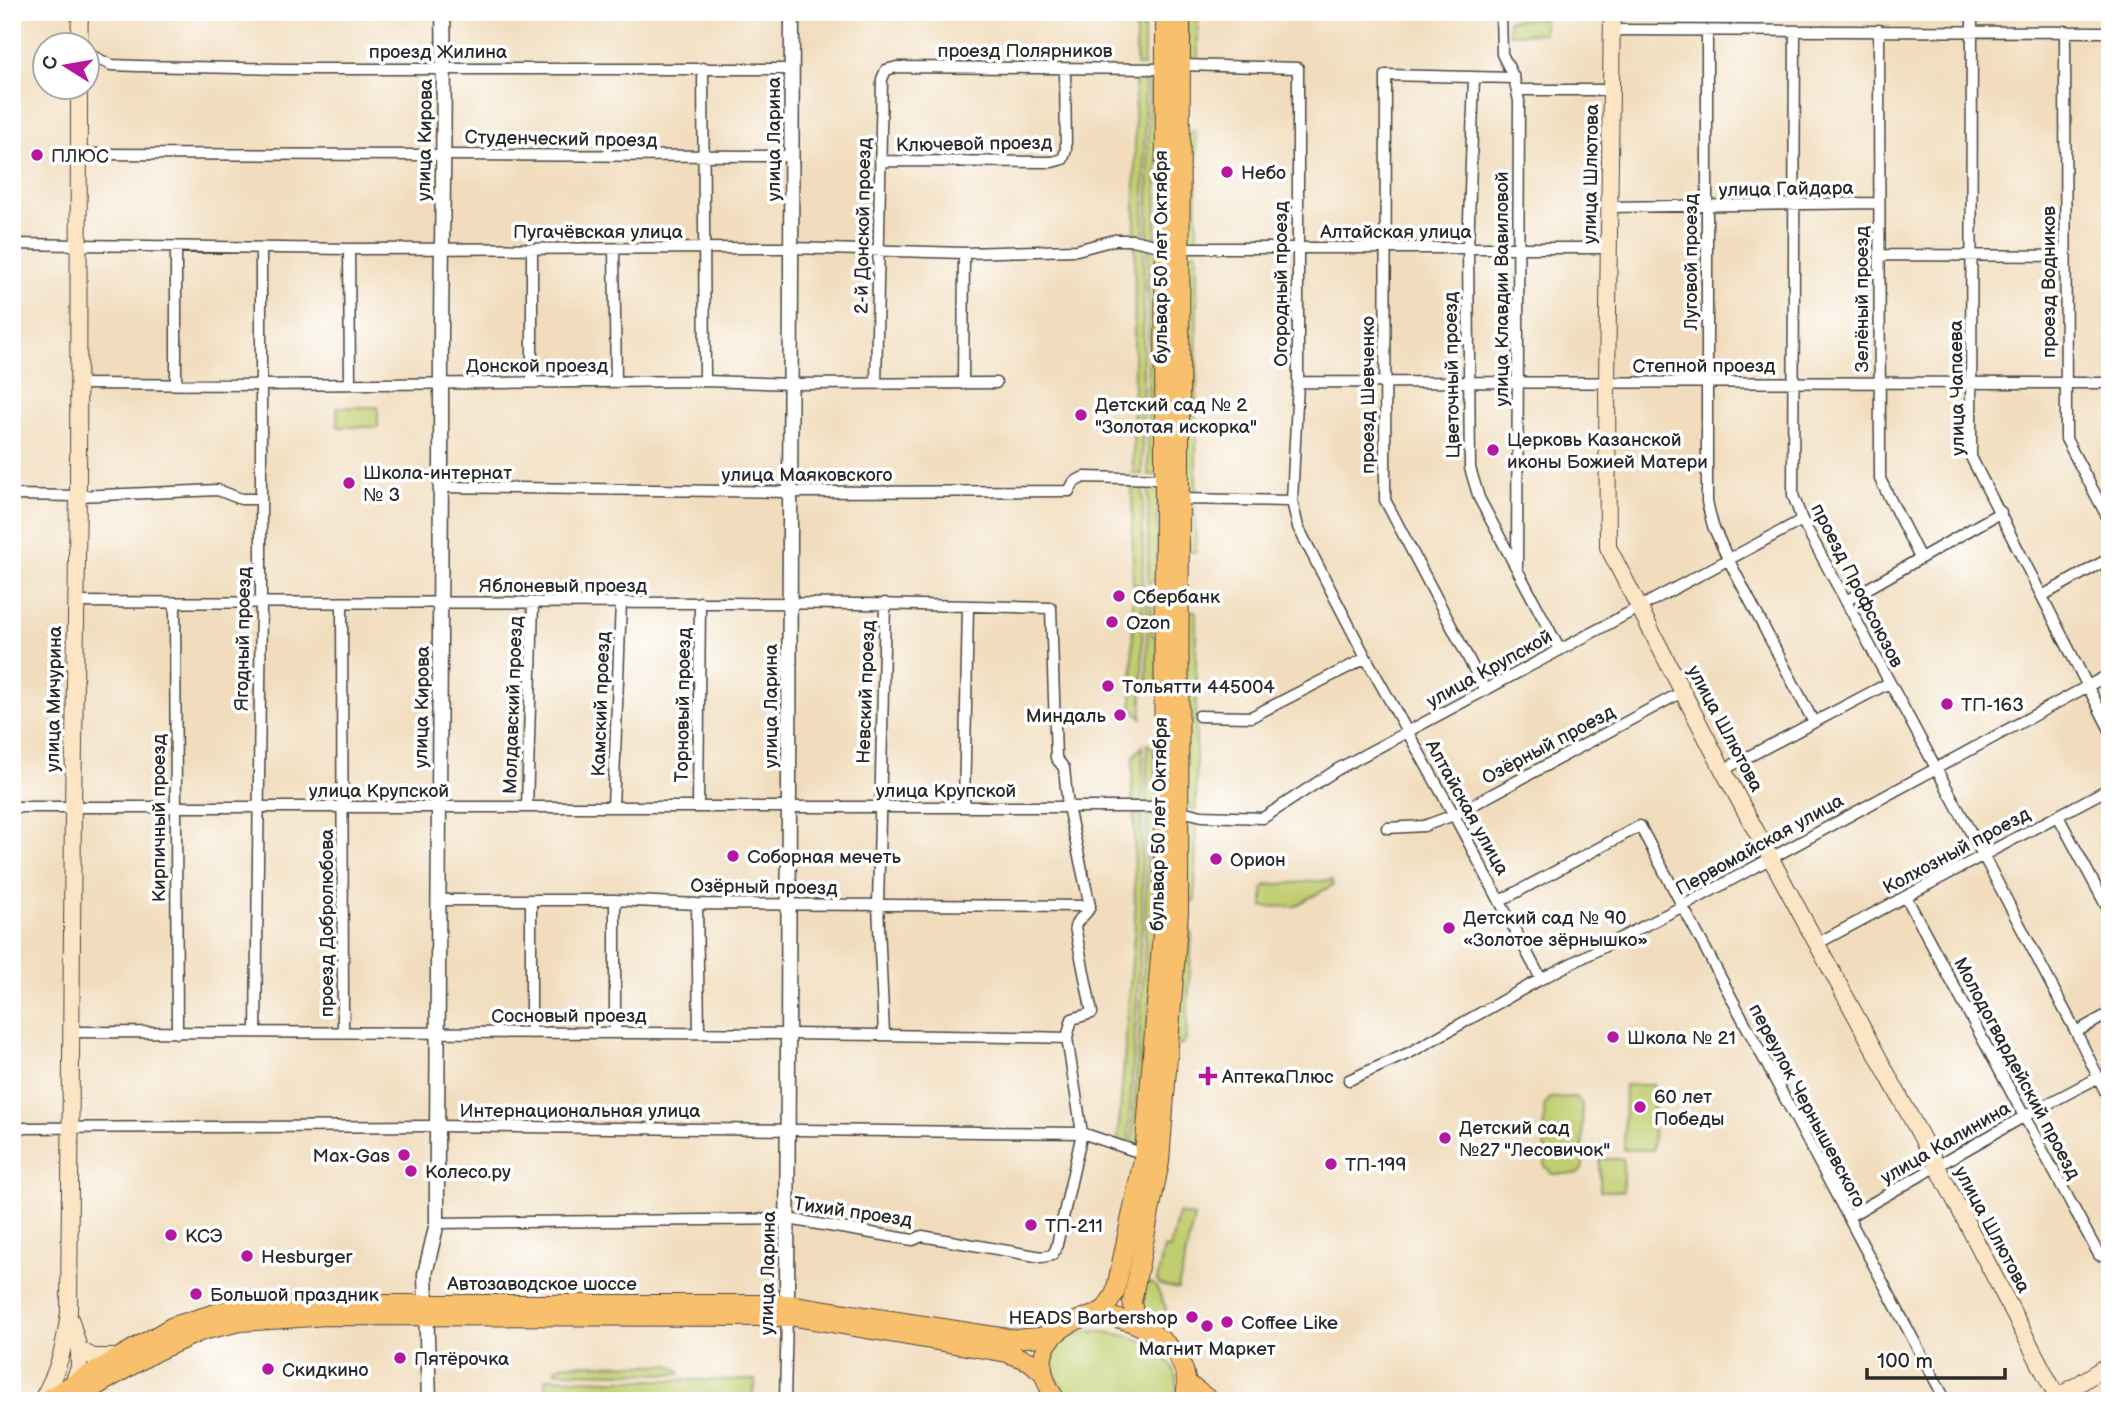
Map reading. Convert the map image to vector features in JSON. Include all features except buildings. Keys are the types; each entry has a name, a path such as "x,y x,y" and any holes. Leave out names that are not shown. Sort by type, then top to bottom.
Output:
{"main road":[{"path":"79,32 80,12"},
{"name":"бульвар 50 лет Октября","path":"1165,12 1173,67"},
{"name":"бульвар 50 лет Октября","path":"1151,1332 1135,1312 1132,1302 1160,1162 1179,912 1172,809 1164,479 1172,248 1173,67 1181,12"},
{"name":"улица Шлютова","path":"1612,12 1607,383 1607,536 1611,555 1723,770 1937,1166 2056,1399"},
{"name":"улица Мичурина","path":"42,1401 61,1360 69,1312 78,496 79,102"},
{"name":"бульвар 50 лет Октября","path":"1093,1315 1105,1309 1115,1293 1144,1154 1172,809 1180,499 1172,248"},
{"name":"Автозаводское шоссе","path":"42,1401 173,1326 225,1310 325,1304 428,1310 787,1310 1014,1339 1060,1330 1093,1315"},
{"name":"Автозаводское шоссе","path":"71,1401 155,1352 188,1336 221,1326 241,1322 428,1310"},
{"name":"Автозаводское шоссе","path":"787,1310 1007,1353 1029,1361 1044,1374"},
{"name":"улица Мичурина","path":"64,1401 79,1368 79,1349 69,1312"},
{"path":"1093,1315 1132,1323 1165,1342 1175,1355 1186,1392 1211,1401"},
{"path":"1057,1401 1046,1382 1044,1350 1049,1340 1060,1330"},
{"path":"79,1349 93,1357 116,1357"},
{"path":"2056,1399 2110,1364"}],"street":[{"name":"улица Кирова","path":"429,1401 425,1274 437,1223 443,12"},
{"name":"улица Ларина","path":"785,1401 793,12"},
{"name":"улица Клавдии Вавиловой","path":"1501,12 1502,54 1517,90 1517,569"},
{"name":"улица Чапаева","path":"1972,12 1971,457 2110,730"},
{"path":"1612,30 2110,32"},
{"name":"Зелёный проезд","path":"1879,30 1880,479 1920,558"},
{"name":"Луговой проезд","path":"1707,31 1707,502 1713,526 1728,559 1813,721"},
{"name":"проезд Профсоюзов","path":"1795,31 1793,495 1802,520 1983,855 2110,1101"},
{"name":"проезд Водников","path":"2065,31 2066,439 2110,522"},
{"name":"проезд Жилина","path":"102,61 111,65 125,66 284,69 792,69"},
{"name":"проезд Полярников","path":"886,70 897,67 1298,68"},
{"path":"703,68 702,249 705,381"},
{"name":"Огородный проезд","path":"1292,501 1298,382 1298,68"},
{"name":"Ключевой проезд","path":"880,161 1052,162 1063,159 1066,150 1065,69"},
{"name":"2-й Донской проезд","path":"876,384 882,79 886,70"},
{"name":"проезд Шевченко","path":"1474,78 1448,75 1386,75 1385,500 1485,690"},
{"path":"1474,78 1514,78"},
{"name":"Цветочный проезд","path":"1474,78 1468,248 1470,468 1479,498 1560,650"},
{"path":"1517,90 1611,90"},
{"name":"Студенческий проезд","path":"78,154 792,156"},
{"name":"улица Гайдара","path":"1610,207 1879,204"},
{"name":"Пугачёвская улица","path":"12,244 349,249 792,248 964,253 1077,250 1114,240 1146,242 1172,248"},
{"path":"176,247 176,384"},
{"name":"Ягодный проезд","path":"256,1031 261,604 261,248"},
{"name":"Алтайская улица","path":"1172,248 1610,248"},
{"path":"349,249 350,384"},
{"path":"532,249 532,382"},
{"path":"614,250 616,382"},
{"path":"963,384 964,253"},
{"path":"1880,255 2066,256"},
{"name":"Донской проезд","path":"78,384 705,381 791,384 996,383"},
{"name":"Степной проезд","path":"1298,382 2110,383"},
{"name":"улица Маяковского","path":"442,487 790,492 1069,491 1074,482 1084,477 1164,479"},
{"path":"12,495 78,496 218,490 241,499 261,499"},
{"path":"1180,499 1292,501"},
{"name":"Алтайская улица","path":"1292,501 1298,527 1366,659 1454,815 1541,979"},
{"path":"1846,601 2001,512"},
{"name":"улица Крупской","path":"12,807 1068,807 1172,809 1202,816 1263,818 1338,769 1802,520"},
{"path":"2042,596 2110,558"},
{"name":"Яблоневый проезд","path":"76,602 885,603 1051,608 1056,758 1064,768 1068,807"},
{"name":"Камский проезд","path":"614,807 621,602"},
{"name":"Кирпичный проезд","path":"174,603 177,1032"},
{"name":"проезд Добролюбова","path":"342,603 343,1033"},
{"name":"Молдавский проезд","path":"527,807 533,603"},
{"name":"Торновый проезд","path":"698,807 700,603"},
{"name":"Невский проезд","path":"884,1034 878,905 885,603"},
{"path":"964,807 968,606"},
{"path":"1199,716 1251,716 1366,659"},
{"name":"Первомайская улица","path":"1349,1080 1411,1052 1541,979 1683,906 2110,674"},
{"path":"1723,770 1889,683"},
{"name":"Озёрный проезд","path":"1387,828 1424,826 1454,815 1682,692"},
{"name":"Колхозный проезд","path":"1818,943 2110,788"},
{"path":"1068,807 1090,906 1075,927 1092,1013 1072,1019 1067,1038 1082,1133"},
{"path":"2058,816 2110,913"},
{"name":"переулок Чернышевского","path":"1500,901 1640,826 1947,1401"},
{"name":"Молодогвардейский проезд","path":"1906,897 2024,1117 2105,1252"},
{"name":"Озёрный проезд","path":"438,900 1090,906"},
{"path":"531,900 531,1033"},
{"path":"615,900 615,1032"},
{"path":"697,904 699,1031"},
{"path":"2076,1032 2110,1013"},
{"name":"Сосновый проезд","path":"72,1032 438,1034 699,1031 1067,1038"},
{"name":"улица Калинина","path":"1848,1217 2097,1078"},
{"name":"Интернациональная улица","path":"12,1128 437,1126 1082,1133 1144,1154"},
{"name":"Тихий проезд","path":"437,1223 788,1219 913,1240 922,1236 1048,1257 1056,1249 1082,1133"}],"green space":[{"path":"1136,12 1144,12 1144,66 1136,66"},
{"path":"1186,12 1198,12 1198,62 1189,60"},
{"path":"1544,19 1544,33 1509,34 1508,20"},
{"path":"1135,76 1145,76 1144,239 1135,238"},
{"path":"1149,76 1159,76 1156,238 1148,239"},
{"path":"1191,130 1196,130 1197,243 1189,240 1187,148"},
{"path":"1135,243 1144,246 1142,474 1133,474"},
{"path":"1148,248 1157,253 1159,475 1148,475"},
{"path":"1197,252 1196,496 1186,490 1188,254"},
{"path":"337,407 378,407 378,427 338,427"},
{"path":"1132,482 1143,482 1143,584 1133,584"},
{"path":"1148,483 1159,491 1157,580 1148,583"},
{"path":"1195,505 1196,552 1190,552 1185,533 1187,508"},
{"path":"1147,589 1158,594 1152,602 1152,634 1158,640 1158,683 1147,683"},
{"path":"1133,590 1143,590 1142,718 1132,709"},
{"path":"1190,611 1196,611 1196,683 1185,683 1185,628"},
{"path":"1185,691 1196,691 1196,810 1185,803"},
{"path":"1147,744 1154,749 1158,798 1154,803 1146,805"},
{"path":"1143,746 1142,805 1132,798 1133,757"},
{"path":"1147,813 1156,817 1158,899 1139,1143 1132,1145 1145,945"},
{"path":"1134,814 1142,814 1142,920 1128,1145 1118,1138 1135,923"},
{"path":"1196,819 1195,902 1184,901 1186,822"},
{"path":"1332,880 1333,885 1295,906 1263,907 1263,889 1267,885"},
{"path":"1186,917 1192,935 1186,1039 1181,1045 1176,1043"},
{"path":"1625,1085 1654,1085 1653,1150 1624,1150"},
{"path":"1575,1097 1582,1104 1583,1166 1577,1174 1552,1174 1545,1166 1544,1107 1549,1098"},
{"path":"1600,1159 1623,1159 1623,1191 1600,1191"},
{"path":"1178,1213 1194,1217 1178,1289 1160,1285 1157,1281 1164,1248 1170,1249"},
{"path":"1140,1281 1156,1287 1166,1308 1161,1332 1139,1311"},
{"path":"1091,1331 1135,1338 1162,1354 1177,1380 1174,1401 1072,1401 1056,1378 1053,1357 1064,1340"},
{"path":"564,1364 670,1365 679,1370 680,1374 556,1372 556,1368"},
{"path":"545,1378 755,1380 755,1389 753,1401 622,1401 616,1400 616,1395 545,1395"}],"place":[{"name":"ПЛЮС","path":"37,155"},
{"name":"Небо","path":"1227,172"},
{"name":"Детский сад № 2 \"Золотая искорка\"","path":"1081,415"},
{"name":"Церковь Казанской иконы Божией Матери","path":"1493,450"},
{"name":"Школа-интернат № 3","path":"349,483"},
{"name":"Сбербанк","path":"1119,596"},
{"name":"Ozon","path":"1112,622"},
{"name":"Тольятти 445004","path":"1108,686"},
{"name":"ТП-163","path":"1947,704"},
{"name":"Миндаль","path":"1120,715"},
{"name":"Cоборная мечеть","path":"733,856"},
{"name":"Орион","path":"1216,859"},
{"name":"Детский сад № 90 «Золотое зёрнышко»","path":"1449,928"},
{"name":"Школа № 21","path":"1613,1037"},
{"name":"АптекаПлюс","path":"1208,1076"},
{"name":"60 лет Победы","path":"1640,1107"},
{"name":"Детский сад №27 \"Лесовичок\"","path":"1445,1138"},
{"name":"Max-Gas","path":"404,1155"},
{"name":"ТП-199","path":"1331,1164"},
{"name":"Колесо.ру","path":"411,1171"},
{"name":"ТП-211","path":"1031,1225"},
{"name":"КСЭ","path":"171,1235"},
{"name":"Hesburger","path":"247,1256"},
{"name":"Большой праздник","path":"196,1294"},
{"name":"HEADS Barbershop","path":"1192,1317"},
{"name":"Coffee Like","path":"1227,1322"},
{"name":"Магнит Маркет","path":"1207,1326"},
{"name":"Пятёрочка","path":"400,1358"},
{"name":"Скидкино","path":"268,1369"}]}
